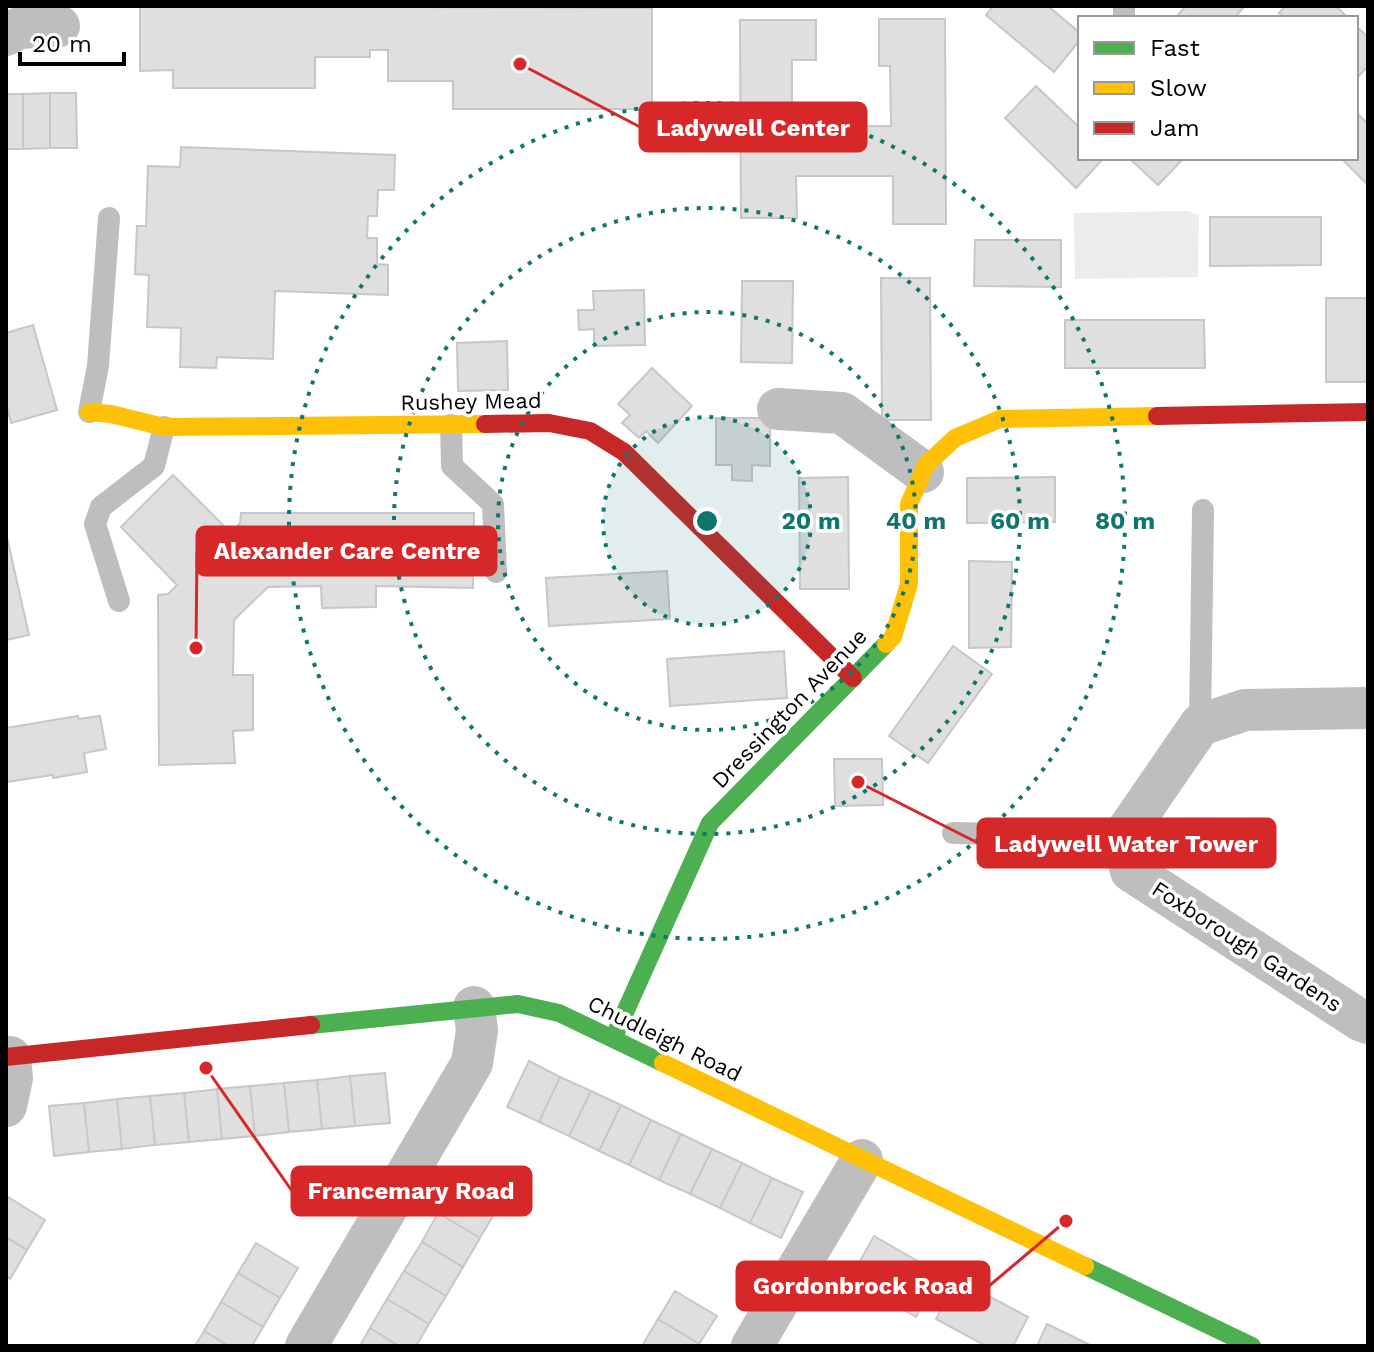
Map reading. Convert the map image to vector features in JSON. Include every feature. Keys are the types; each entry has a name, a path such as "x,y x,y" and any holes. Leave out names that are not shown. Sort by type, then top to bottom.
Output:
{"street":[{"path":"6,35 19,28 59,26"},
{"path":"778,409 842,413 923,472"},
{"name":"Rushey Mead","path":"89,412 164,427 549,423 590,431 624,452 853,678"},
{"name":"Dressington Avenue","path":"613,1039 710,823 893,637 909,584 909,504 926,465 955,438 1000,419 1368,412"},
{"path":"1123,837 1200,725 1245,710 1368,708"},
{"name":"Foxborough Gardens","path":"1123,837 1131,871 1368,1023"},
{"name":"Chudleigh Road","path":"8,1057 474,1007 518,1004 559,1013 862,1160 1203,1336 1252,1346"},
{"path":"306,1346 472,1063 477,1030 474,1007"},
{"path":"6,1106 12,1078 8,1057"},
{"path":"752,1346 862,1160"}],"lane":[{"path":"89,412 98,366 109,218"},
{"path":"451,425 452,466 493,504 496,572"},
{"path":"119,601 95,524 101,507 154,466 164,427"},
{"path":"1200,725 1203,510"},
{"path":"953,833 1123,837"}],"shaded area":[{"path":"1188,211 1199,215 1198,277 1075,279 1074,213"}],"building":[{"path":"140,6 652,8 652,109 453,109 453,81 388,81 388,50 370,50 370,57 315,57 315,88 173,88 173,70 140,71"},
{"path":"993,6 1048,6 1078,31 1078,42 1054,72 986,15"},
{"path":"1186,6 1245,6 1236,16 1177,16"},
{"path":"1286,6 1336,6 1346,16 1283,16 1279,13"},
{"path":"879,19 945,19 946,224 893,224 893,176 796,176 797,218 741,218 740,20 816,20 816,60 792,60 792,126 891,126 890,66 879,66"},
{"path":"1358,28 1368,37 1368,66 1358,77"},
{"path":"1036,86 1078,126 1078,160 1102,160 1076,188 1005,118"},
{"path":"50,93 50,148 23,149 23,94"},
{"path":"50,93 76,93 77,148 50,148"},
{"path":"6,94 23,94 23,149 6,149"},
{"path":"1358,114 1368,124 1368,185 1343,160 1358,160"},
{"path":"181,147 395,155 394,190 378,190 377,216 368,216 367,238 377,238 377,264 388,265 388,295 275,291 273,359 217,357 216,368 180,367 181,328 147,327 149,275 135,274 137,226 146,226 148,166 180,167"},
{"path":"1131,160 1182,160 1158,185"},
{"path":"1210,217 1321,217 1321,265 1210,266"},
{"path":"975,240 1061,240 1061,287 974,286"},
{"path":"881,278 930,278 931,420 882,420"},
{"path":"742,281 793,281 792,363 741,362"},
{"path":"644,290 645,345 594,346 594,329 579,330 578,310 594,310 593,291"},
{"path":"1326,298 1368,298 1368,382 1326,382"},
{"path":"1065,320 1204,320 1205,368 1065,368"},
{"path":"33,325 57,410 11,423 6,403 6,333"},
{"path":"507,341 508,390 458,391 457,343"},
{"path":"652,368 692,406 658,443 646,431 639,438 622,423 630,415 618,404"},
{"path":"716,418 770,418 770,466 752,465 752,481 732,480 732,465 716,465"},
{"path":"173,475 231,533 240,523 241,513 474,513 473,588 376,586 376,607 322,608 321,586 268,587 234,620 233,675 253,675 253,730 233,731 235,763 159,765 158,595 168,594 177,585 121,527"},
{"path":"848,477 849,589 800,589 799,478"},
{"path":"1055,477 1055,522 967,523 967,478"},
{"path":"6,533 29,635 6,640"},
{"path":"969,561 1012,562 1011,647 969,648"},
{"path":"667,571 670,619 549,626 546,578"},
{"path":"953,646 992,674 928,763 889,736"},
{"path":"784,651 787,698 670,706 667,659"},
{"path":"78,716 79,719 100,716 106,749 84,753 87,772 6,782 6,728"},
{"path":"834,759 882,759 883,805 835,806"},
{"path":"529,1061 560,1077 539,1122 507,1107"},
{"path":"385,1073 390,1123 355,1126 350,1076"},
{"path":"350,1076 355,1126 322,1129 317,1080"},
{"path":"560,1077 591,1091 569,1136 539,1122"},
{"path":"317,1080 322,1129 289,1132 284,1083"},
{"path":"284,1083 289,1132 255,1136 250,1086"},
{"path":"250,1086 255,1136 222,1139 217,1089"},
{"path":"217,1089 222,1139 189,1142 184,1093"},
{"path":"591,1091 621,1105 599,1151 569,1136"},
{"path":"184,1093 189,1142 155,1145 150,1096"},
{"path":"150,1096 155,1145 122,1149 117,1099"},
{"path":"117,1099 122,1149 89,1152 84,1103"},
{"path":"84,1103 89,1152 54,1156 49,1106"},
{"path":"621,1105 651,1120 629,1165 599,1151"},
{"path":"651,1120 681,1134 659,1180 629,1165"},
{"path":"681,1134 712,1149 690,1194 659,1180"},
{"path":"712,1149 742,1163 720,1208 690,1194"},
{"path":"742,1163 772,1178 750,1223 720,1208"},
{"path":"772,1178 803,1192 781,1238 750,1223"},
{"path":"456,1184 497,1209 480,1238 438,1213"},
{"path":"8,1197 45,1220 27,1250 6,1237"},
{"path":"438,1213 480,1238 463,1267 422,1242"},
{"path":"874,1236 940,1274 916,1317 850,1279"},
{"path":"6,1237 27,1250 10,1279 6,1276"},
{"path":"422,1242 463,1267 446,1296 404,1271"},
{"path":"256,1243 298,1268 280,1298 238,1273"},
{"path":"404,1271 446,1296 429,1324 387,1299"},
{"path":"238,1273 280,1298 263,1327 221,1302"},
{"path":"957,1279 1028,1317 1013,1346 986,1346 936,1319"},
{"path":"675,1291 717,1316 699,1344 658,1319"},
{"path":"387,1299 429,1324 416,1346 399,1346 370,1328"},
{"path":"221,1302 263,1327 252,1346 229,1346 204,1331"},
{"path":"658,1319 699,1344 698,1346 642,1346"},
{"path":"1047,1324 1092,1346 1037,1346"},
{"path":"370,1328 399,1346 360,1346"},
{"path":"204,1331 229,1346 195,1346"}],"traffic: fast":[{"path":"613,1039 710,823 886,644"},
{"path":"311,1025 518,1004 559,1013 663,1063"},
{"path":"1085,1266 1252,1346"}],"traffic: slow":[{"path":"89,412 164,427 485,424"},
{"path":"886,644 893,637 909,584 909,504 926,465 955,438 1000,419 1157,416"},
{"path":"663,1063 1085,1266"}],"traffic: jam":[{"path":"1157,416 1368,412"},
{"path":"485,424 549,423 590,431 624,452 853,678"},
{"path":"6,1057 311,1025"}],"place":[{"name":"Ladywell Center","path":"520,64"},
{"name":"Alexander Care Centre","path":"196,648"},
{"name":"Ladywell Water Tower","path":"858,782"},
{"name":"Francemary Road","path":"206,1068"},
{"name":"Gordonbrock Road","path":"1066,1221"}]}
